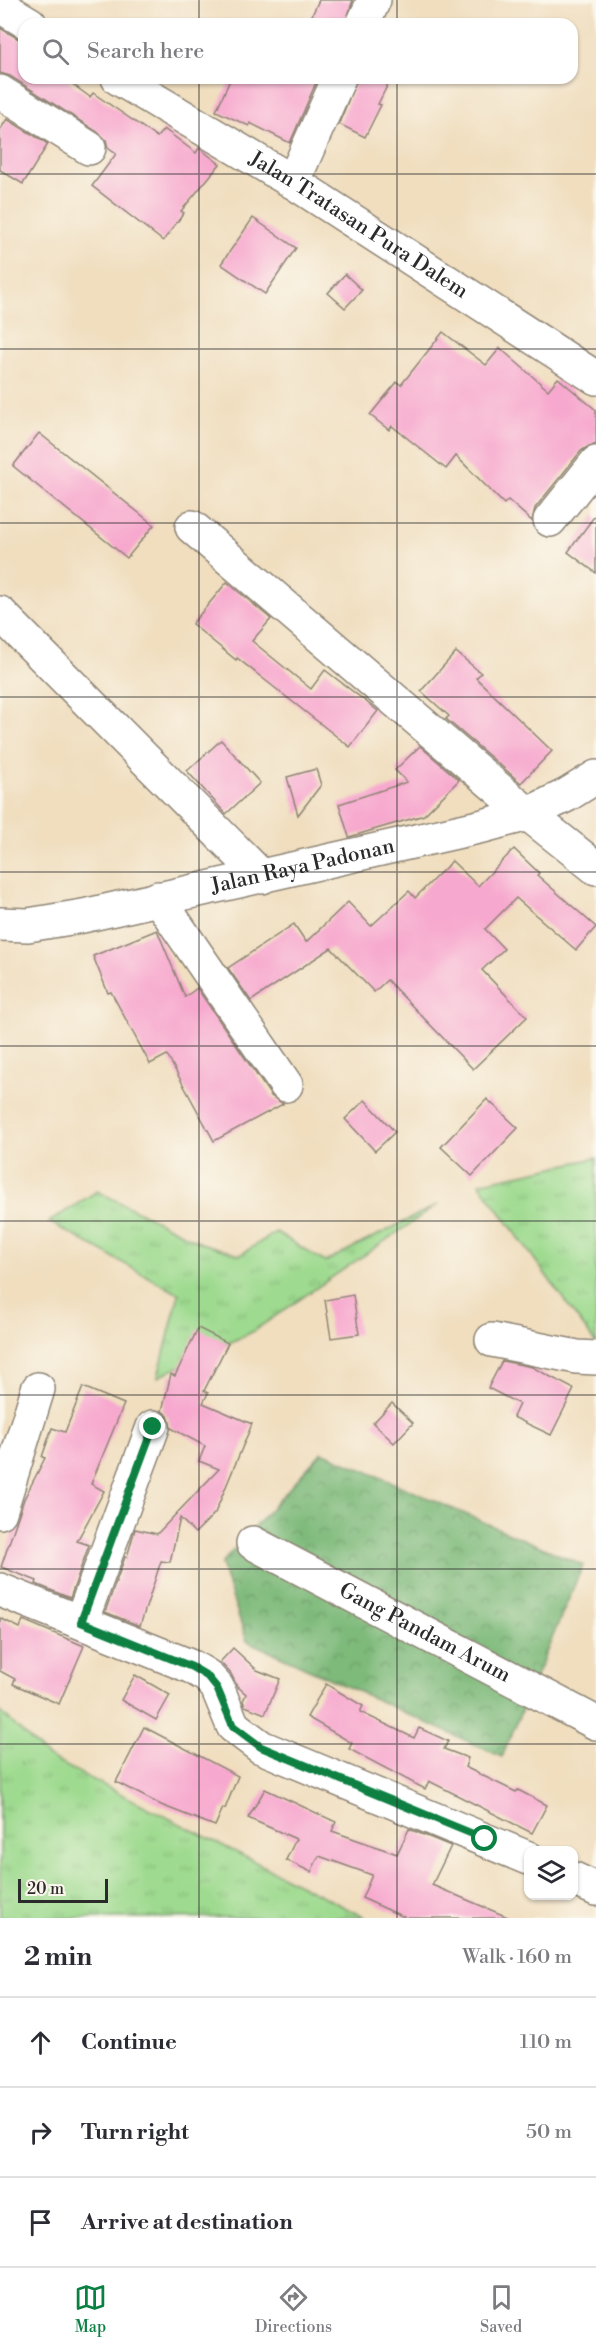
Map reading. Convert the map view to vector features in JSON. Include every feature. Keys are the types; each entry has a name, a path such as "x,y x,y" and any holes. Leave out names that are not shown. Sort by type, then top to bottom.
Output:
{"street":[{"path":"366,18 374,0"},
{"path":"0,6 20,18"},
{"name":"Jalan Tratasan Pura Dalem","path":"128,84 293,182 596,378"},
{"path":"293,182 336,84"},
{"path":"0,92 89,148"},
{"path":"550,520 596,463"},
{"path":"192,527 528,814 596,868"},
{"path":"0,613 262,877"},
{"name":"Jalan Raya Padonan","path":"0,924 27,925 83,916 483,826 528,814 567,795 596,777"},
{"path":"159,898 286,1085"},
{"path":"492,1340 577,1357 596,1358"},
{"path":"0,1512 38,1389"},
{"path":"81,1622 153,1427"},
{"name":"Gang Pandam Arum","path":"253,1543 596,1723"},
{"path":"0,1590 192,1667 207,1676 217,1688 233,1726 261,1747 524,1856"},
{"path":"578,1881 596,1889"}],"green space":[{"path":"596,1158 596,1344 479,1183"},
{"path":"97,1191 201,1243 240,1255 276,1232 325,1262 439,1204 252,1332 158,1377 179,1294 49,1222"},
{"path":"322,1452 583,1565 502,1757 247,1641 221,1564"},
{"path":"0,1711 48,1757 364,1917 0,1918"}],"building":[{"path":"319,0 353,0 347,18 311,18"},
{"path":"0,28 18,38 18,81 0,73"},
{"path":"22,84 72,84 90,97 93,93 157,137 164,129 196,153 199,148 220,164 181,211 184,213 163,241 92,186 116,154 108,148 106,140 99,133"},
{"path":"228,84 315,84 290,143 250,123 249,126 216,111"},
{"path":"355,84 388,84 378,104 381,105 365,137 339,124"},
{"path":"7,119 48,144 23,184 0,170 0,130"},
{"path":"253,218 296,248 265,294 221,264"},
{"path":"345,274 362,290 345,308 328,293"},
{"path":"443,332 486,365 500,348 548,390 558,378 596,410 596,444 581,451 535,508 532,521 508,500 504,504 456,456 446,469 392,426 389,430 370,415 397,382 401,385"},
{"path":"39,433 154,525 127,558 13,466"},
{"path":"596,514 596,573 568,552"},
{"path":"227,582 271,619 252,641 311,689 325,670 378,711 350,747 192,624"},
{"path":"456,652 481,673 476,678 552,751 521,783 446,719 449,716 421,691"},
{"path":"221,740 260,783 226,814 187,771"},
{"path":"420,746 459,780 424,815 349,837 339,804 407,782 395,770"},
{"path":"316,769 321,785 298,815 287,777"},
{"path":"514,849 539,873 537,875 596,927 576,950 516,898 485,929 504,949 482,970 527,1017 473,1069 387,980 374,992 331,948 251,1001 228,968 294,924 306,942 348,902 371,926 409,891 415,898 452,861 478,886"},
{"path":"157,930 185,997 197,988 271,1096 283,1104 214,1141 167,1055 150,1064 111,992 108,993 93,956"},
{"path":"487,1099 518,1128 472,1176 441,1147"},
{"path":"365,1100 395,1132 375,1151 345,1119"},
{"path":"353,1295 359,1334 331,1338 325,1300"},
{"path":"198,1328 228,1343 204,1391 208,1393 203,1403 252,1424 215,1513 195,1533 180,1518 170,1562 161,1561 140,1626 105,1612 125,1557 127,1557 135,1529 157,1534 219,1469 199,1461 205,1446 171,1428 168,1416 162,1411 171,1374 175,1376"},
{"path":"502,1361 532,1367 574,1389 551,1435 513,1417 519,1404 488,1388"},
{"path":"83,1387 124,1404 91,1484 104,1491 77,1541 89,1545 70,1598 36,1584 37,1581 1,1567 24,1499 45,1458 42,1457 52,1428 65,1432"},
{"path":"392,1403 413,1423 394,1443 373,1423"},
{"path":"0,1618 20,1628 23,1620 84,1646 59,1704 13,1684 15,1679 0,1671"},
{"path":"233,1648 257,1670 280,1679 265,1714 245,1706 243,1701 246,1694 237,1686 231,1674 220,1662"},
{"path":"135,1675 170,1695 156,1720 121,1700"},
{"path":"326,1684 363,1706 360,1712 414,1738 419,1728 448,1741 444,1749 468,1758 465,1767 547,1805 532,1833 429,1781 425,1789 349,1749 352,1743 307,1717"},
{"path":"144,1727 238,1776 225,1809 223,1808 215,1826 161,1805 116,1782"},
{"path":"265,1789 336,1822 332,1831 397,1854 409,1829 451,1846 432,1885 510,1918 406,1918 362,1898 372,1875 319,1856 311,1872 286,1860 296,1839 248,1818"}],"route":[{"path":"153,1427 81,1622 192,1667 207,1676 217,1688 233,1726 261,1747 485,1839"}]}
